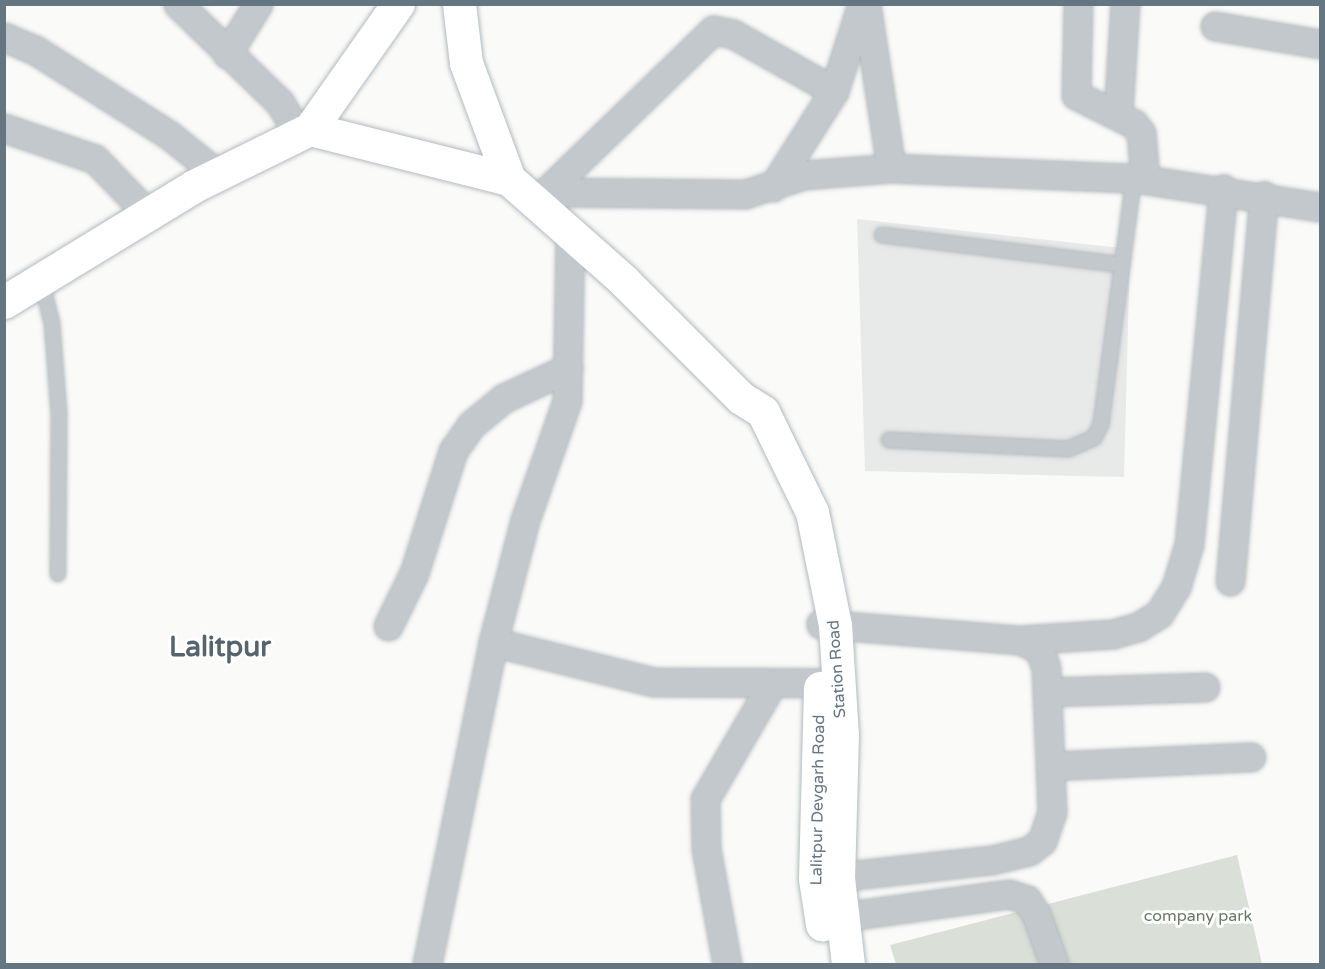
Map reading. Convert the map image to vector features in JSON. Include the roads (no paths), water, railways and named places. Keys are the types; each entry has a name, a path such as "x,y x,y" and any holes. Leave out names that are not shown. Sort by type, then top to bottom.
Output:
{"main road":[{"path":"4,302 148,214 304,132 398,4"},
{"path":"459,4 466,63 529,191 570,237"},
{"path":"304,132 529,191"},
{"name":"Lalitpur Devgarh Road","path":"570,237 741,398 801,533 828,625 820,683 828,964"},
{"name":"Station Road","path":"828,625 842,735 826,878 841,916 848,964"}],"street":[{"path":"178,4 280,103 304,132"},
{"path":"227,54 258,4"},
{"path":"772,188 834,91 864,4"},
{"path":"864,4 891,168"},
{"path":"1078,4 1076,95 1118,114 1141,133 1139,179"},
{"path":"1118,114 1125,4"},
{"path":"1215,26 1320,44"},
{"path":"529,191 713,30 733,34 834,91"},
{"path":"4,37 35,50 169,135 219,176"},
{"path":"4,128 95,159 148,214"},
{"path":"529,191 684,196 772,188 803,174 891,168 1139,179 1264,195 1320,207"},
{"path":"828,625 1020,640 1138,627 1159,614 1176,588 1189,544 1222,189"},
{"path":"1230,581 1264,195"},
{"path":"426,964 493,642 525,520 560,429 568,368 570,237"},
{"path":"388,626 414,573 453,452 471,425 504,398 568,368"},
{"path":"826,878 1029,851 1042,841 1052,812 1047,692 1039,649 1020,640"},
{"path":"493,642 654,682 820,683"},
{"path":"727,964 706,849 705,799 772,684"},
{"path":"1047,692 1204,687"},
{"path":"1050,766 1251,757"},
{"path":"841,916 1010,894 1026,900 1036,914 1054,964"}],"lane":[{"path":"889,440 1068,448 1094,438 1101,424 1122,265 1139,179"},
{"path":"882,235 1122,265"},
{"path":"41,280 52,323 59,415 58,574"}],"district":[{"name":"Lalitpur","path":"220,647"}],"park label":[{"name":"company park","path":"1198,916"}]}
